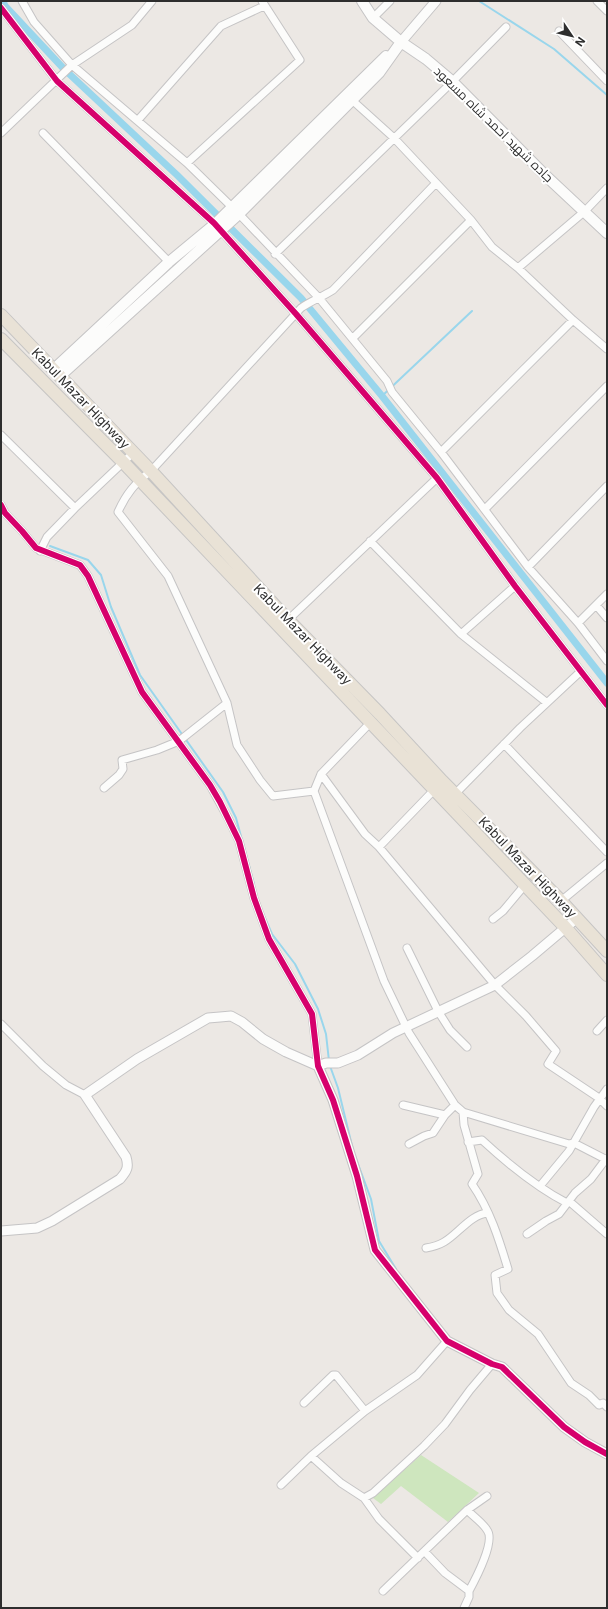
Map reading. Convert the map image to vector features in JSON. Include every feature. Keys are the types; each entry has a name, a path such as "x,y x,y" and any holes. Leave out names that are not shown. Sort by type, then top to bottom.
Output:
{"highway":[{"name":"Kabul Mazar Highway","path":"1,315 151,471 288,620 380,714 442,781 456,793 561,902 607,952"},
{"name":"Kabul Mazar Highway","path":"1,339 123,462 371,722 524,886 565,927 607,975"}],"main road":[{"name":"جاده شهيد احمد شاه مسعود","path":"362,1 373,18 401,42 426,59 452,81 545,175 607,233"},
{"path":"234,211 353,101 379,73 401,42"},
{"path":"56,373 219,227 374,67 401,42"},
{"path":"56,373 169,262 219,227"}],"street":[{"path":"22,1 34,22 71,66 187,162 354,338 387,381 392,392 441,452 528,567 578,623 607,661"},
{"path":"1,133 71,66 132,24 152,1"},
{"path":"373,18 390,1"},
{"path":"401,42 436,1"},
{"path":"597,1 607,11"},
{"path":"138,120 221,26 263,3 300,60 187,162"},
{"path":"1,8 60,78 219,227 299,311 437,478 515,586 607,705"},
{"path":"275,254 506,27"},
{"path":"559,31 607,81"},
{"path":"353,101 394,138 436,182 471,220 492,247 518,268 573,320 607,349"},
{"path":"43,133 169,262"},
{"path":"314,791 273,796 260,780 237,745 227,703 168,576 118,512 125,497 140,480 151,471 299,311 316,299 333,290 436,182"},
{"path":"518,268 585,211 607,188"},
{"path":"354,338 471,220"},
{"path":"441,452 573,320"},
{"path":"485,509 607,386"},
{"path":"1,435 75,508"},
{"path":"40,551 47,537 133,453"},
{"path":"288,620 437,478"},
{"path":"528,567 607,486"},
{"path":"1,505 5,513 36,548 40,551 80,566 88,576 142,692 182,738 214,791 239,841 254,898 269,939 312,1014 322,1064 358,1176 375,1250 447,1341 492,1364 502,1367 564,1427 585,1442 607,1454"},
{"path":"370,541 461,634 546,702"},
{"path":"461,634 515,586"},
{"path":"578,623 607,594"},
{"path":"596,605 607,618"},
{"path":"456,793 546,702 580,672"},
{"path":"104,788 123,770 122,760 157,750 182,738 227,703"},
{"path":"371,722 321,774 314,791 384,981 406,1027 455,1105 463,1112 569,1144 574,1143 606,1160 591,1180 575,1193 559,1214 527,1234"},
{"path":"504,744 607,852"},
{"path":"321,774 365,834 379,847 495,984 556,1050 548,1064 599,1098 607,1106"},
{"path":"379,847 434,790"},
{"path":"561,902 607,863"},
{"path":"493,919 503,911 524,886"},
{"path":"84,1095 144,1056 208,1018 231,1016 274,1045 322,1064 338,1063 358,1055 393,1033 495,984 532,956 576,918"},
{"path":"407,948 438,1011 450,1030 467,1047"},
{"path":"597,1031 607,1020"},
{"path":"1,1024 43,1066 66,1086 84,1095 126,1157 129,1166 120,1179 52,1221 38,1228 1,1231"},
{"path":"540,1186 574,1143 599,1098 607,1089"},
{"path":"403,1105 445,1115"},
{"path":"409,1144 433,1133 445,1115 455,1105"},
{"path":"463,1112 468,1142 478,1174 472,1184 482,1199 499,1238 508,1269 495,1275 497,1293 509,1310 538,1334 571,1382 589,1395 599,1405 603,1403 607,1407"},
{"path":"468,1142 482,1140 508,1163 555,1197 568,1202 607,1234"},
{"path":"426,1248 444,1242 467,1223 484,1213 488,1213"},
{"path":"281,1485 311,1456 365,1411 417,1375 447,1341"},
{"path":"364,1498 373,1493 424,1446 445,1424 470,1390 492,1364"},
{"path":"304,1403 336,1374 365,1411"},
{"path":"311,1456 341,1482 364,1498 379,1519 418,1558"},
{"path":"383,1591 467,1510 487,1496"},
{"path":"464,1608 469,1598 469,1591 490,1539 488,1530 467,1510"},
{"path":"425,1552 445,1573 469,1591"}],"green space":[{"path":"421,1455 479,1493 448,1522 401,1486 381,1504 373,1498"}],"waterway":[{"path":"3,1 5,6 64,69 177,175 301,298 382,396 607,683"},
{"path":"479,1 554,49 607,95"},
{"path":"382,396 472,311"},
{"path":"50,546 88,560 101,575 111,607 140,675 223,792 236,818 254,884"},
{"path":"261,909 272,934 295,964 318,1009 326,1034 329,1061"},
{"path":"330,1066 338,1088 353,1150"},
{"path":"355,1156 371,1199 379,1241 396,1269"}],"cycle path":[{"path":"1,8 57,81 214,223 296,314 437,478 515,586 607,705"},
{"path":"1,505 5,513 36,548 80,565 88,576 142,692 210,785 220,802 239,841 254,898 269,939 312,1014 318,1066 333,1100 357,1176 375,1250 447,1341 492,1364 502,1367 564,1427 585,1442 607,1454"}]}
